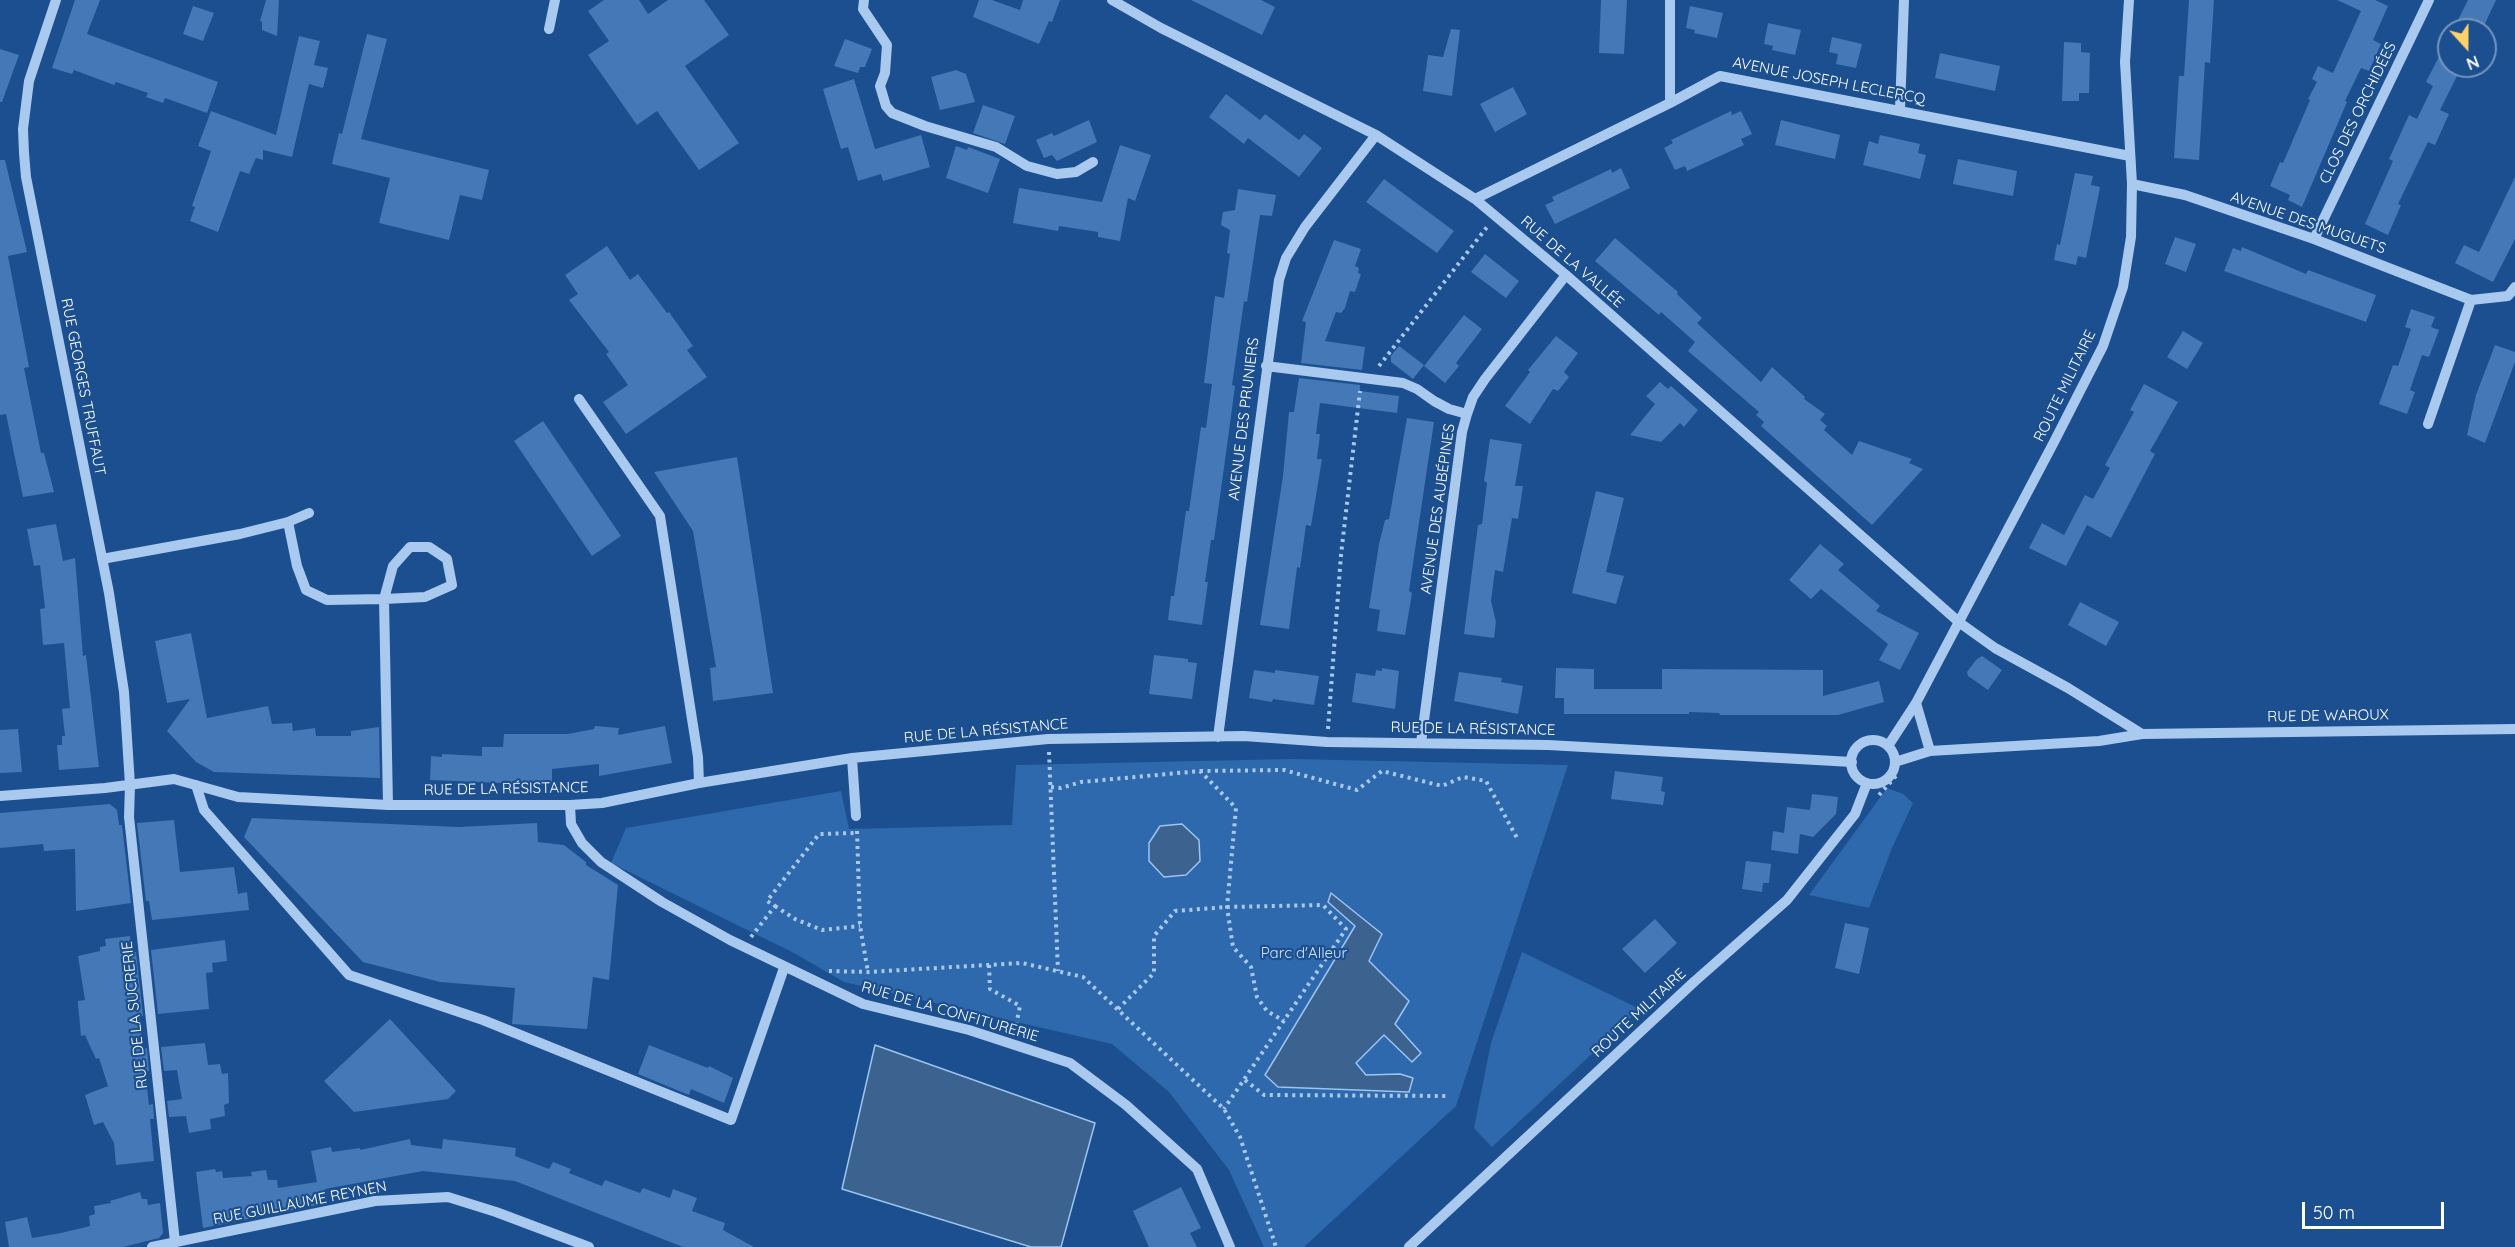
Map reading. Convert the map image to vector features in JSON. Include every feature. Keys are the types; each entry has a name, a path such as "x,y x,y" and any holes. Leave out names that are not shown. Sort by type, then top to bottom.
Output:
{"street":[{"name":"RUE GEORGES TRUFFAUT","path":"56,0 29,81 22,129 26,177 102,559 124,692 130,785"},
{"path":"549,29 555,0"},
{"path":"864,0 863,9 887,45 885,73 880,86 886,106 892,113 925,126 996,147 1027,166 1057,174 1076,172 1093,162"},
{"name":"RUE DE LA VALLÉE","path":"1112,0 1161,28 1376,135 1475,199 1566,275 1960,623"},
{"path":"1670,0 1670,104"},
{"path":"1900,110 1904,0"},
{"name":"ROUTE MILITAIRE","path":"1888,746 1916,703 1960,623 2103,346 2123,287 2130,237 2132,184 2125,62 2130,0"},
{"name":"CLOS DES ORCHIDÉES","path":"2314,239 2429,0"},
{"name":"AVENUE JOSEPH LECLERCQ","path":"1475,199 1670,104 1720,76 2130,156"},
{"name":"AVENUE DES PRUNIERS","path":"1218,737 1275,297 1286,258 1315,213 1376,135"},
{"name":"AVENUE DES MUGUETS","path":"2132,184 2185,195 2314,239 2471,300 2508,296 2515,287"},
{"name":"AVENUE DES AUBÉPINES","path":"1421,743 1462,432 1467,414 1473,397 1485,379 1566,275"},
{"path":"2428,424 2471,300"},
{"path":"1266,366 1403,383 1417,388 1449,409 1467,414"},
{"path":"579,399 660,516 698,757 699,783"},
{"path":"102,559 240,534 288,522 309,513"},
{"path":"288,522 297,566 306,590 327,600 384,599 425,597 452,585 447,560 429,547 410,547 393,566 384,599 388,805"},
{"path":"1960,623 1995,648 2068,688 2142,734"},
{"path":"1916,703 1929,751"},
{"name":"RUE DE WAROUX","path":"1895,762 1929,751 2099,741 2142,734 2515,729"},
{"name":"RUE DE LA RÉSISTANCE","path":"0,796 174,779 238,797 388,805 570,805 602,802 699,783 852,758 1048,739 1218,737 1327,742 1548,745 1852,762"},
{"path":"1868,741 1881,742 1888,746 1895,762 1894,769 1887,779 1880,783 1867,783 1856,775 1852,762 1856,749 1868,741"},
{"path":"852,758 856,816"},
{"name":"ROUTE MILITAIRE","path":"1409,1247 1695,981 1787,900 1855,814 1867,783"},
{"name":"RUE DE LA SUCRERIE","path":"130,785 129,817 175,1242"},
{"path":"196,785 204,810 350,975 483,1020 731,1120 784,968"},
{"name":"RUE DE LA CONFITURERIE","path":"570,805 571,824 582,843 601,862 662,902 743,947 863,1004 969,1030 1070,1063 1126,1105 1197,1169 1230,1247"},
{"name":"RUE GUILLAUME REYNEN","path":"152,1247 375,1201 448,1197 496,1212 589,1247"}],"path":[{"path":"1327,742 1351,456 1359,391 1496,215"},
{"path":"1048,739 1058,971"},
{"path":"1051,787 1061,788 1081,782 1200,771 1284,770 1357,790 1382,771 1442,786 1463,777 1486,781 1517,838"},
{"path":"1200,771 1236,808 1227,907 1233,947 1251,967 1257,997 1267,1011 1284,1021"},
{"path":"1876,798 1899,773"},
{"path":"856,816 860,926 868,972"},
{"path":"857,833 819,834 767,901 795,919 822,930 860,926"},
{"path":"1118,1009 1154,973 1154,936 1175,911 1227,907 1323,905 1346,929 1224,1109"},
{"path":"743,947 775,906"},
{"path":"820,970 868,972 1022,963 1083,977 1224,1109 1240,1137 1276,1247"},
{"path":"989,965 990,989 1020,1006 1012,1044"},
{"path":"1245,1080 1264,1095 1446,1096"}],"green space":[{"name":"Parc d'Alleur","path":"1291,759 1568,765 1456,1106 1304,1247 1264,1247 1229,1170 1169,1092 1112,1044 844,982 794,953 611,863 626,828 841,791 849,829 1012,825 1016,765"},
{"path":"1887,788 1903,794 1913,803 1892,848 1869,908 1809,895"},
{"path":"1522,952 1640,1009 1492,1147 1474,1128 1491,1043"}],"shaded area":[{"path":"1182,824 1199,840 1200,861 1186,875 1164,877 1149,861 1149,843 1160,826"},
{"path":"1331,893 1382,934 1369,961 1409,1001 1395,1024 1421,1053 1412,1062 1384,1035 1356,1063 1366,1075 1400,1074 1413,1078 1409,1092 1278,1087 1265,1075 1355,926 1328,902"},
{"path":"875,1045 1095,1123 1061,1247 1031,1247 842,1189"}],"building":[{"path":"75,0 100,0 87,34 218,82 207,113 165,98 163,103 146,97 148,93 116,82 114,85 74,70 72,74 52,68"},
{"path":"266,0 279,0 277,36 262,30 260,21"},
{"path":"604,0 639,0 648,14 668,0 704,0 729,35 685,66 739,143 699,170 657,111 637,125 588,55 609,41 588,11"},
{"path":"979,0 992,0 1020,10 1023,0 1060,0 1052,22 1049,21 1039,44 973,17"},
{"path":"1191,0 1261,0 1275,7 1262,35"},
{"path":"1601,0 1627,0 1624,54 1599,53"},
{"path":"2189,0 2214,0 2210,63 2205,62 2199,160 2174,158 2179,76 2184,76"},
{"path":"2337,0 2375,0 2388,6 2373,40 2381,44 2369,71 2361,68 2345,101 2347,102 2302,207 2288,200 2290,195 2270,186 2280,162 2283,163 2310,100 2308,99 2317,82 2312,79 2318,66 2333,73 2361,11"},
{"path":"2468,0 2496,0 2488,18 2459,18"},
{"path":"193,6 214,13 203,41 183,34"},
{"path":"1690,6 1723,13 1717,38 1694,33 1695,30 1686,28"},
{"path":"1768,23 1801,30 1795,55 1772,50 1773,46 1764,44"},
{"path":"1451,29 1460,30 1452,96 1423,91 1428,55 1443,57"},
{"path":"367,34 387,39 361,139 489,170 482,200 460,195 449,240 379,223 390,178 332,164 339,133 342,134"},
{"path":"299,36 320,41 314,65 328,68 323,88 309,84 292,157 263,150 263,160 256,158 249,174 240,171 218,232 190,221 195,207 192,206 211,151 198,146 211,111 276,135"},
{"path":"1832,37 1862,44 1856,68 1836,64 1838,54 1829,52"},
{"path":"845,39 872,49 865,67 860,67 858,73 834,66"},
{"path":"2064,42 2081,43 2081,52 2090,53 2089,93 2079,93 2079,101 2062,101"},
{"path":"0,49 19,55 2,102 0,102"},
{"path":"1940,53 2000,66 1995,91 1935,78"},
{"path":"2437,60 2437,78 2456,78 2440,110 2449,114 2435,145 2428,142 2398,204 2401,205 2388,235 2365,224 2393,161 2389,159 2409,115 2417,119 2433,86 2426,82"},
{"path":"956,70 966,74 975,102 940,110 931,77"},
{"path":"854,79 875,149 921,135 930,167 883,181 881,174 858,181 848,147 841,149 823,89"},
{"path":"1513,87 1527,114 1495,132 1480,104"},
{"path":"1226,94 1260,120 1265,114 1299,140 1304,134 1322,148 1299,177 1248,138 1244,144 1209,117"},
{"path":"983,105 1015,116 1005,144 973,133"},
{"path":"1731,111 1732,115 1741,111 1752,134 1741,139 1744,145 1687,171 1685,166 1675,170 1664,148 1673,143 1671,140"},
{"path":"1089,120 1097,142 1057,161 1052,155 1044,158 1036,140 1052,133 1054,136"},
{"path":"1781,120 1840,135 1835,159 1775,145"},
{"path":"1880,135 1920,144 1918,153 1926,155 1920,179 1863,165 1869,141 1878,144"},
{"path":"1120,145 1151,155 1135,201 1128,198 1120,241 1098,237 1098,232 1059,226 1058,231 1013,223 1019,188 1102,202"},
{"path":"956,146 967,150 968,147 1000,159 988,193 946,178"},
{"path":"1958,159 2017,171 2013,196 1953,184"},
{"path":"0,160 5,160 27,252 8,256 29,367 24,368 41,453 44,453 54,492 23,497 6,414 0,415"},
{"path":"1621,168 1630,188 1555,224 1545,205 1554,201 1552,197 1611,169 1612,173"},
{"path":"2075,173 2093,176 2091,185 2100,187 2086,258 2078,256 2076,265 2054,260 2057,244 2060,245"},
{"path":"2515,177 2515,239 2493,282 2455,263 2464,245 2479,252"},
{"path":"1384,179 1454,231 1437,253 1366,202"},
{"path":"1238,189 1276,195 1272,216 1260,215 1247,302 1244,301 1214,540 1211,540 1205,582 1208,582 1202,625 1168,620 1171,596 1174,596 1186,511 1189,511 1201,427 1206,428 1212,384 1204,383 1215,296 1224,298 1230,254 1227,253 1230,230 1221,225 1223,212 1235,210"},
{"path":"2175,237 2196,244 2186,272 2165,264"},
{"path":"1615,238 1678,292 1677,294 1702,318 1697,323 1761,382 1772,367 1805,397 1804,399 1825,414 1820,420 1827,426 1824,430 1852,455 1859,441 1912,459 1909,463 1923,469 1872,525 1761,426 1764,422 1756,415 1759,412 1688,351 1695,342 1661,312 1659,315 1595,261"},
{"path":"1334,240 1361,249 1355,266 1359,268 1358,273 1361,274 1355,292 1350,291 1345,308 1341,313 1336,312 1325,341 1365,347 1362,370 1301,363 1306,322 1302,321"},
{"path":"607,246 630,280 638,274 667,313 669,312 693,346 687,350 707,377 626,434 603,402 628,385 606,354 609,352 569,300 578,294 565,275"},
{"path":"2242,247 2306,274 2308,270 2376,295 2366,322 2224,271 2233,248 2241,251"},
{"path":"1485,254 1519,281 1506,298 1471,272"},
{"path":"2411,309 2435,317 2431,327 2439,330 2429,357 2422,355 2410,390 2415,392 2407,414 2379,404 2393,365 2398,366 2411,329 2405,327"},
{"path":"1464,315 1482,329 1456,363 1459,366 1445,383 1424,366"},
{"path":"2183,331 2203,343 2187,369 2167,357"},
{"path":"1556,336 1578,353 1564,372 1569,377 1558,391 1553,389 1530,424 1505,406 1530,372 1528,370"},
{"path":"2495,345 2515,352 2515,362 2485,443 2467,435 2476,395"},
{"path":"1399,346 1424,365 1413,379 1391,362 1391,356"},
{"path":"1299,378 1360,385 1360,391 1399,396 1397,413 1320,403 1316,434 1320,434 1317,459 1322,459 1311,526 1306,525 1300,568 1297,567 1289,629 1260,625 1283,476 1289,412 1294,412"},
{"path":"1660,382 1668,389 1671,386 1698,410 1684,427 1680,423 1661,442 1630,435 1655,404 1646,396"},
{"path":"2144,384 2178,402 2150,451 2155,454 2111,538 2087,525 2066,566 2029,548 2042,523 2064,535 2085,495 2093,499 2110,468 2105,465 2134,412 2130,410"},
{"path":"1407,418 1434,422 1409,591 1412,593 1405,635 1377,631 1380,610 1369,608 1379,544 1385,520 1389,519"},
{"path":"543,421 621,536 592,556 514,441"},
{"path":"1490,439 1522,444 1515,486 1523,486 1518,519 1512,518 1503,572 1495,570 1491,601 1496,622 1494,638 1464,634 1478,525 1482,524 1487,483 1484,481"},
{"path":"737,457 773,693 713,701 710,668 716,667 693,531 654,472"},
{"path":"1596,491 1624,498 1606,572 1624,576 1616,604 1572,593"},
{"path":"56,524 63,561 75,558 83,656 86,655 99,767 59,770 57,745 62,745 62,736 65,736 62,709 70,708 64,643 43,645 40,609 45,608 40,565 34,566 27,529"},
{"path":"1820,544 1844,564 1838,570 1880,606 1876,611 1919,633 1900,670 1879,660 1888,644 1821,589 1811,599 1789,580"},
{"path":"2080,602 2119,622 2106,646 2068,625"},
{"path":"191,633 207,718 268,706 272,724 292,723 293,731 315,728 316,736 351,736 351,731 379,727 380,778 214,772 196,762 167,731 190,699 167,703 155,641"},
{"path":"1154,655 1188,659 1188,662 1197,663 1192,699 1149,694"},
{"path":"1982,656 2002,670 1988,690 1968,676 1967,672"},
{"path":"1382,668 1399,671 1395,709 1352,702 1356,673 1375,676 1376,670 1382,671"},
{"path":"1556,668 1594,669 1594,689 1662,689 1662,669 1823,670 1823,696 1879,681 1884,702 1838,715 1720,715 1719,713 1689,712 1689,714 1564,714 1564,698 1555,698"},
{"path":"1254,670 1275,673 1275,670 1319,676 1314,705 1249,698"},
{"path":"1459,672 1502,678 1501,682 1523,686 1518,714 1454,701"},
{"path":"595,726 619,728 618,735 665,726 672,763 599,776 599,764 552,769 552,785 430,780 431,756 442,757 442,754 482,756 482,747 503,747 504,734 568,734 594,729"},
{"path":"18,729 22,772 0,773 0,730"},
{"path":"1615,771 1663,777 1661,791 1665,792 1663,805 1611,799"},
{"path":"1812,794 1838,797 1836,814 1813,837 1800,834 1798,854 1771,850 1773,831 1784,833 1787,807 1810,810"},
{"path":"110,804 117,810 119,825 122,825 131,903 76,911 75,849 44,851 43,844 0,848 0,813"},
{"path":"252,818 459,827 537,823 538,842 564,845 586,862 586,865 618,885 609,980 593,977 587,1029 512,1024 515,988 440,982 363,962 244,837"},
{"path":"174,820 180,872 234,867 238,894 247,892 249,910 152,920 149,901 146,901 137,823"},
{"path":"1746,861 1771,864 1769,883 1763,883 1762,892 1742,889"},
{"path":"1655,919 1677,943 1645,973 1622,949"},
{"path":"1845,923 1869,928 1859,974 1835,968"},
{"path":"130,936 132,952 136,952 143,1016 139,1016 143,1049 147,1048 149,1071 145,1071 149,1105 153,1104 154,1119 150,1119 154,1161 116,1165 114,1143 103,1122 94,1125 85,1095 108,1086 99,1058 96,1059 85,1035 81,1036 78,1001 85,1000 78,956 100,951 100,947 106,946 105,939"},
{"path":"225,940 227,961 212,963 213,972 206,973 209,1009 158,1014 151,950"},
{"path":"390,1019 456,1091 448,1099 354,1112 324,1081"},
{"path":"205,1043 208,1065 220,1064 222,1074 228,1073 229,1103 224,1105 225,1116 210,1119 211,1129 189,1133 186,1116 169,1117 167,1101 182,1099 177,1070 164,1071 161,1047"},
{"path":"649,1045 708,1068 709,1066 733,1078 724,1103 691,1089 689,1095 638,1074"},
{"path":"410,1139 411,1145 442,1149 443,1139 516,1148 515,1156 549,1169 553,1162 571,1169 569,1173 602,1186 605,1180 640,1193 643,1188 670,1198 673,1189 697,1198 692,1211 725,1223 723,1230 754,1247 683,1247 515,1181 423,1171 325,1189 327,1203 203,1228 196,1172 215,1169 216,1172 222,1171 223,1178 252,1176 251,1172 266,1170 268,1180 277,1180 278,1188 317,1182 311,1151 331,1147 332,1152 360,1148 360,1150"},
{"path":"1181,1187 1201,1228 1190,1233 1197,1247 1149,1247 1133,1211"},
{"path":"140,1192 142,1199 147,1199 148,1205 160,1203 163,1233 159,1238 123,1247 9,1247 5,1222 27,1217 32,1238 61,1233 90,1226 89,1216 95,1214 94,1206 111,1203 110,1201"}]}
